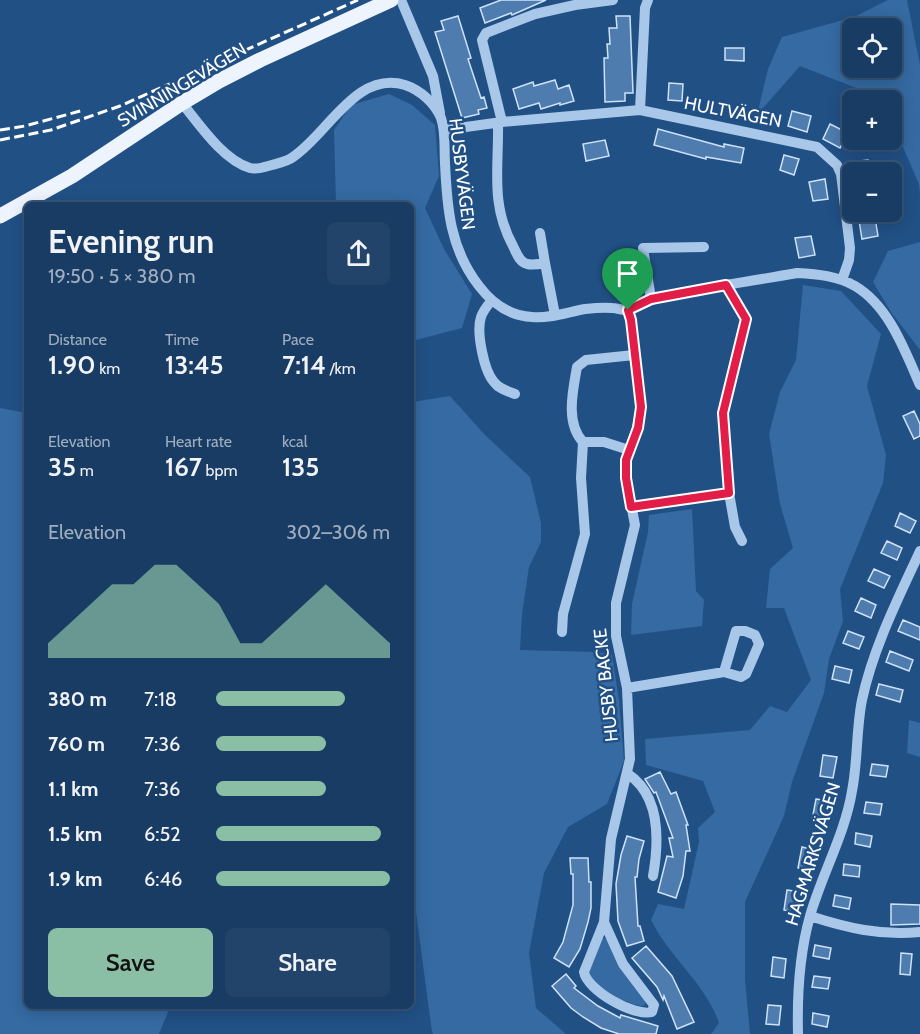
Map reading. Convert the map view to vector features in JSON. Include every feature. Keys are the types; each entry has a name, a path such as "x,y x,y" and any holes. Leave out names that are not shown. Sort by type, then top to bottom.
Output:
{"main road":[{"name":"SVINNINGEVÄGEN","path":"25,202 72,176 182,103 260,60 391,0"},
{"name":"SVINNINGEVÄGEN","path":"0,216 24,203"}],"street":[{"path":"401,0 433,76 440,116"},
{"path":"545,263 529,265 521,260 499,216 496,199 500,122 482,40 486,33 536,14 575,5 613,0"},
{"path":"640,110 645,8 648,0"},
{"name":"HUSBYVÄGEN","path":"182,103 206,133 231,158 251,168 261,168 292,159 351,100 376,84 392,83 406,86 431,102 440,116 444,130 447,206 451,232 458,253 491,301 506,310 533,318 587,309 628,310 651,299 726,285 797,273 819,275 842,280 857,287 880,309 894,327 920,385"},
{"name":"HULTVÄGEN","path":"444,130 500,122 640,110 810,144 823,151 837,165 842,174 850,248 849,260 842,280"},
{"path":"540,233 555,315"},
{"path":"651,299 643,249 704,247"},
{"path":"726,285 746,319 723,413 729,493 735,527 742,541"},
{"path":"491,301 483,311 479,327 484,358 488,373 494,383 501,389 515,394"},
{"name":"HUSBY BACKE","path":"604,922 624,964 654,1005 652,1011 647,1013 639,1011 605,996 585,979 584,972 604,922 611,839 630,759 627,688 616,636 616,603 634,525 626,478 628,450 638,428 641,407 628,310"},
{"path":"628,450 604,442 583,442 577,436 572,399 577,367 586,360 634,355"},
{"path":"562,632 563,614 585,534 581,478 583,442"},
{"path":"631,507 729,493"},
{"name":"HAGMARKSVÄGEN","path":"798,1034 798,986 802,951 810,916 852,790 862,699 871,667 888,623 920,551"},
{"path":"627,688 724,672"},
{"path":"628,774 640,784 653,812 657,830 657,853 653,876"},
{"path":"810,916 862,931 920,932"}],"shaded area":[{"path":"888,0 907,0 920,65 920,194 919,184 902,145 902,90 861,90 800,66 757,115 768,69 782,37 842,20 842,78 902,78 902,18 850,18"},
{"path":"389,94 412,105 435,125 439,176 425,208 444,249 472,294 462,328 416,340 414,371 414,202 336,202 334,130 351,105"},
{"path":"920,242 920,350 891,312 873,282 888,251"},
{"path":"803,285 841,291 881,334 867,386 886,455 883,483 840,589 843,621 829,659 824,693 792,782 784,816 745,902 745,980 750,1034 711,1034 719,1023 713,1009 651,920 658,904 684,909 699,842 698,828 715,812 703,781 646,765 645,739 750,730 770,706 787,712 811,680 784,608 766,608 770,569 793,548 780,504 769,434 780,392 796,360"},
{"path":"450,396 485,435 530,477 541,523 541,542 529,567 522,614 520,650 597,652 612,655 619,700 624,761 607,804 568,827 544,873 529,953 536,1008 566,1034 433,1034 414,897 414,402"},
{"path":"0,408 24,411 24,1009 169,1009 159,1034 0,1034"},
{"path":"692,509 696,591 704,600 702,626 631,635 632,604 648,532 649,515"},
{"path":"909,720 920,723 920,757 907,753"},
{"path":"603,938 608,939 646,1002 644,1006 620,999 594,982 589,969"}],"building":[{"path":"501,0 546,0 512,15 511,13 485,23 480,8"},
{"path":"458,16 471,58 468,59 481,98 484,97 487,108 478,110 479,114 462,118 435,32 444,30 441,21"},
{"path":"616,16 630,16 633,93 625,93 625,101 605,102 604,58 608,58 609,28 617,28"},
{"path":"725,48 744,48 744,61 725,60"},
{"path":"555,80 558,89 569,85 574,101 541,109 539,103 519,109 513,89 533,82 534,86"},
{"path":"669,83 683,84 682,101 668,100"},
{"path":"792,111 811,116 807,132 788,126"},
{"path":"830,124 842,130 840,148 823,139"},
{"path":"658,129 724,147 724,144 744,148 741,163 706,157 706,159 654,145"},
{"path":"605,140 609,156 586,161 583,144"},
{"path":"784,155 799,159 794,175 780,170"},
{"path":"825,179 828,199 813,201 809,182"},
{"path":"859,222 876,222 878,236 862,239"},
{"path":"811,236 815,255 799,258 795,238"},
{"path":"914,411 920,424 920,436 914,439 903,416"},
{"path":"900,513 916,521 910,533 895,526"},
{"path":"887,541 902,548 897,560 881,553"},
{"path":"874,569 890,576 884,588 868,581"},
{"path":"861,598 876,605 871,618 855,611"},
{"path":"903,620 920,627 920,640 898,631"},
{"path":"848,631 864,637 859,649 843,643"},
{"path":"890,651 913,660 909,671 886,662"},
{"path":"835,666 852,670 849,683 832,679"},
{"path":"879,684 903,690 900,702 876,695"},
{"path":"823,755 837,757 833,778 820,776"},
{"path":"872,764 888,766 886,777 870,775"},
{"path":"660,772 671,794 676,792 688,825 686,825 690,851 686,851 683,876 676,898 658,892 667,856 673,857 669,838 673,838 656,792 654,793 645,779"},
{"path":"816,799 829,801 826,822 812,820"},
{"path":"866,802 882,804 880,815 864,813"},
{"path":"856,833 872,836 870,847 855,844"},
{"path":"627,836 644,841 637,877 635,877 638,926 640,926 644,941 627,946 618,921 616,884"},
{"path":"802,847 815,850 812,871 798,868"},
{"path":"570,858 588,858 591,908 580,949 569,967 554,958 563,942 573,905 573,874 571,874"},
{"path":"844,864 860,866 859,877 843,875"},
{"path":"787,890 801,892 797,913 784,910"},
{"path":"835,895 851,898 849,909 833,906"},
{"path":"891,904 920,905 920,924 891,925"},
{"path":"815,945 831,948 829,959 813,956"},
{"path":"646,946 672,976 694,1022 677,1029 664,996 663,1000 657,987 632,958"},
{"path":"901,953 912,954 910,975 900,974"},
{"path":"773,957 786,959 784,978 771,976"},
{"path":"566,974 576,986 574,988 598,1006 620,1018 621,1015 658,1026 656,1034 619,1034 601,1028 583,1017 571,1008 552,986"},
{"path":"814,976 830,978 828,989 812,987"},
{"path":"768,1005 781,1006 779,1025 766,1024"},
{"path":"813,1013 829,1016 827,1027 812,1024"}],"railway":[{"path":"0,140 51,130 120,106 358,0"},
{"path":"0,130 25,126 84,110"}],"route":[{"path":"726,285 746,319 723,413 729,493 631,507 626,478 626,460 638,428 641,407 628,310 662,296 726,285"}]}
